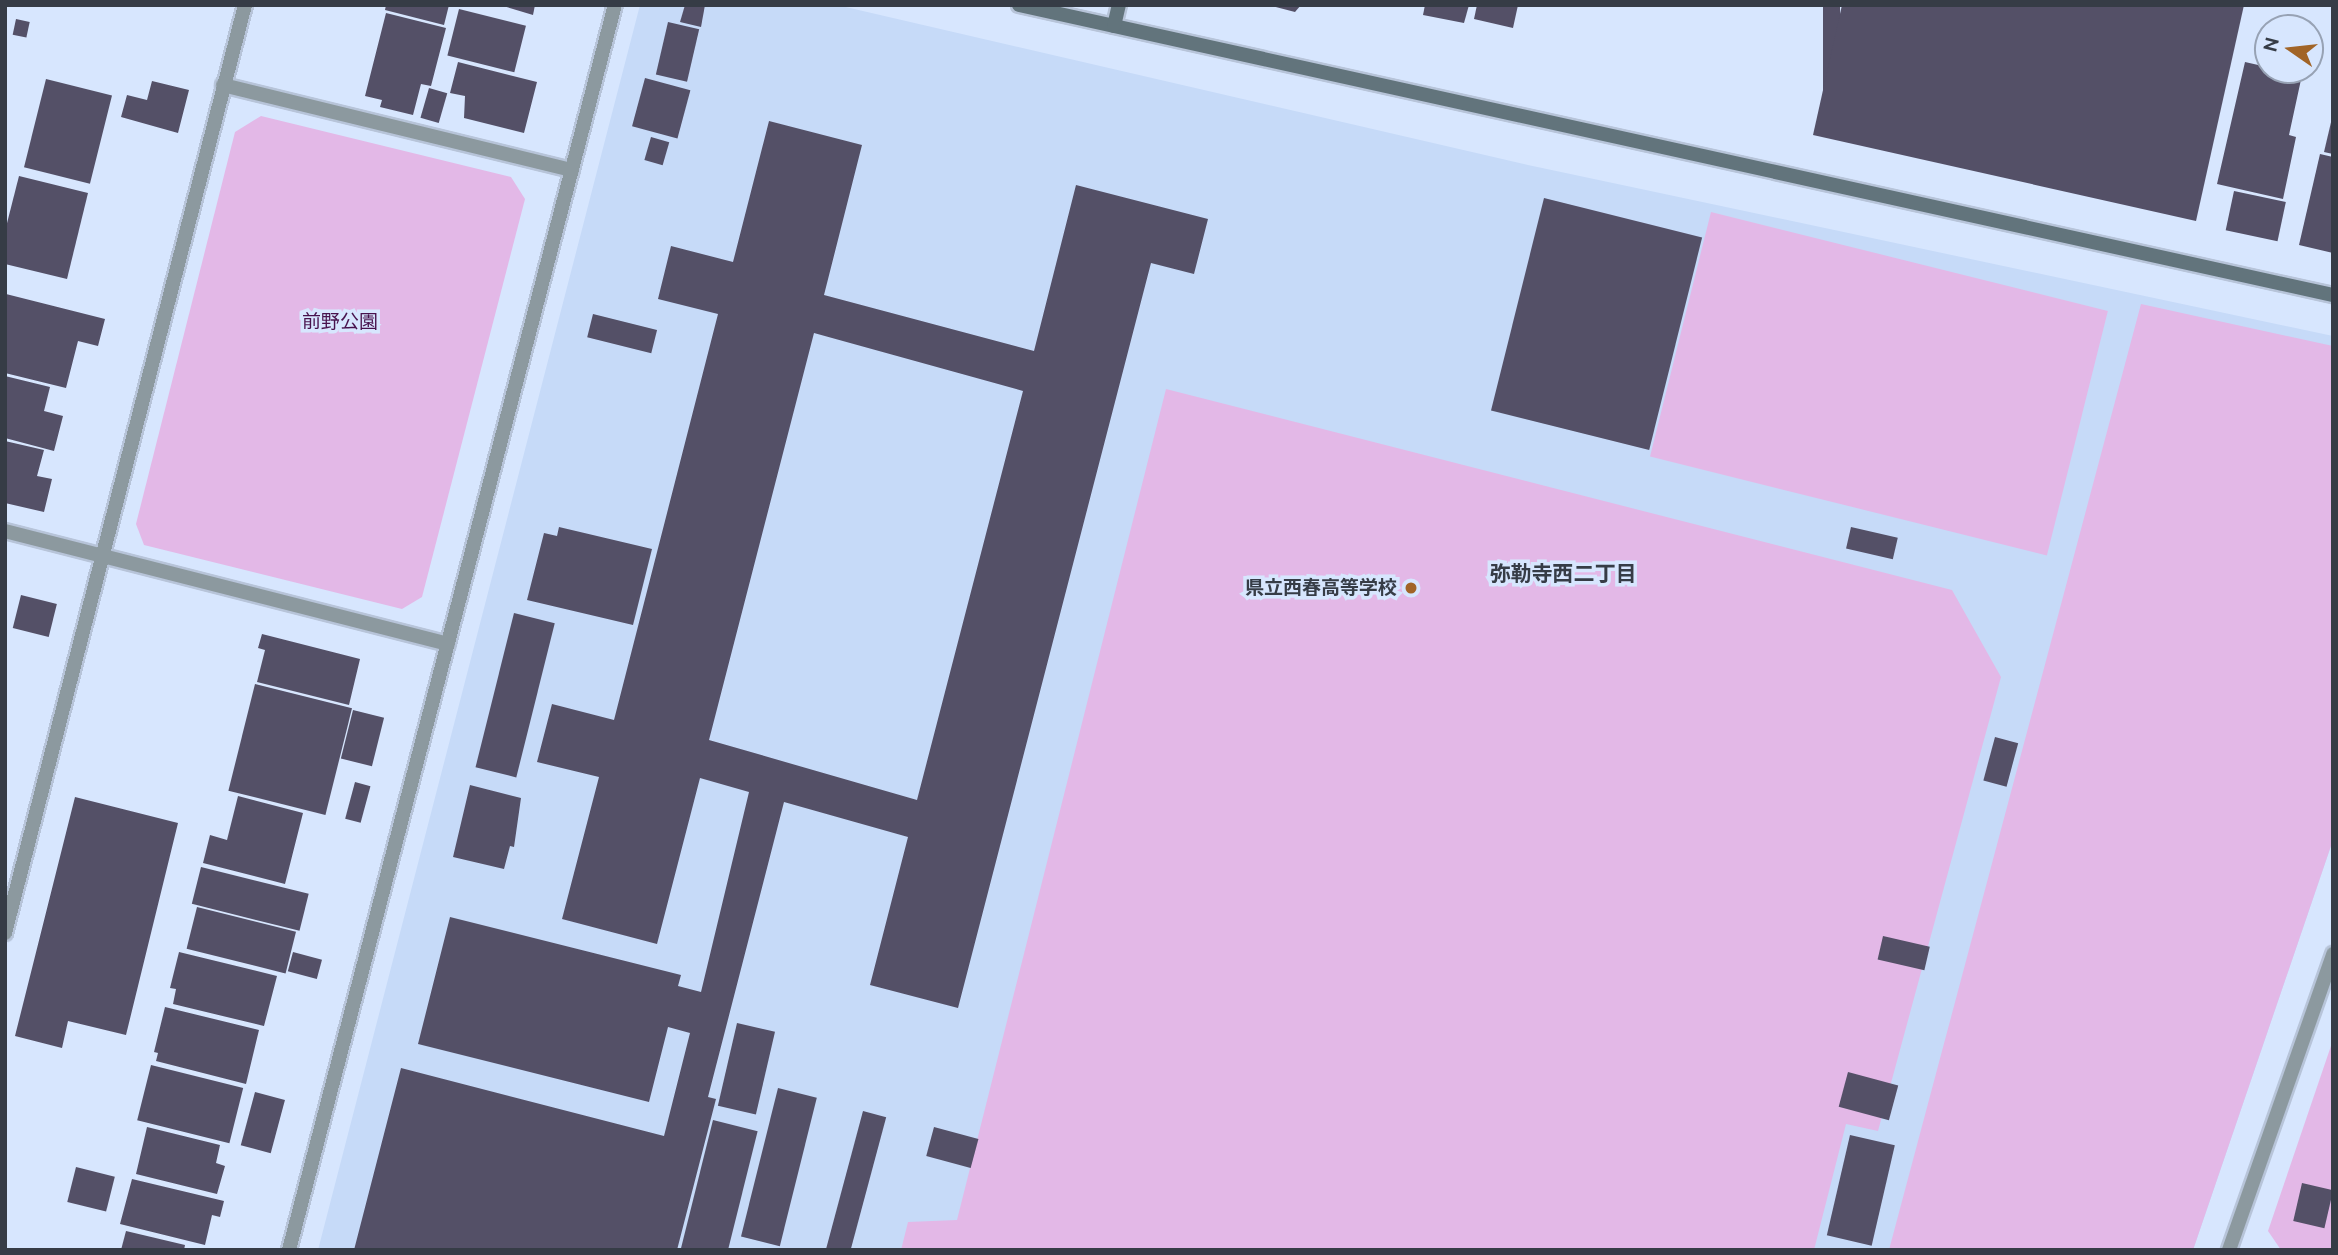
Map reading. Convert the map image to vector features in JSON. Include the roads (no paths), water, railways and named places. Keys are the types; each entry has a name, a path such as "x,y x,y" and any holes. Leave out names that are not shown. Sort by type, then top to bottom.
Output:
{"street":[{"path":"5,933 245,5"},
{"path":"289,1250 615,5"},
{"path":"1019,5 2333,295"},
{"path":"1114,26 1119,5"},
{"path":"223,85 572,170"},
{"path":"5,531 448,644"},
{"path":"2229,1250 2333,954"}],"place":[{"name":"県立西春高等学校","path":"1411,588"}],"district":[{"name":"弥勒寺西二丁目","path":"1563,573"}],"park label":[{"name":"前野公園","path":"340,322"}]}
